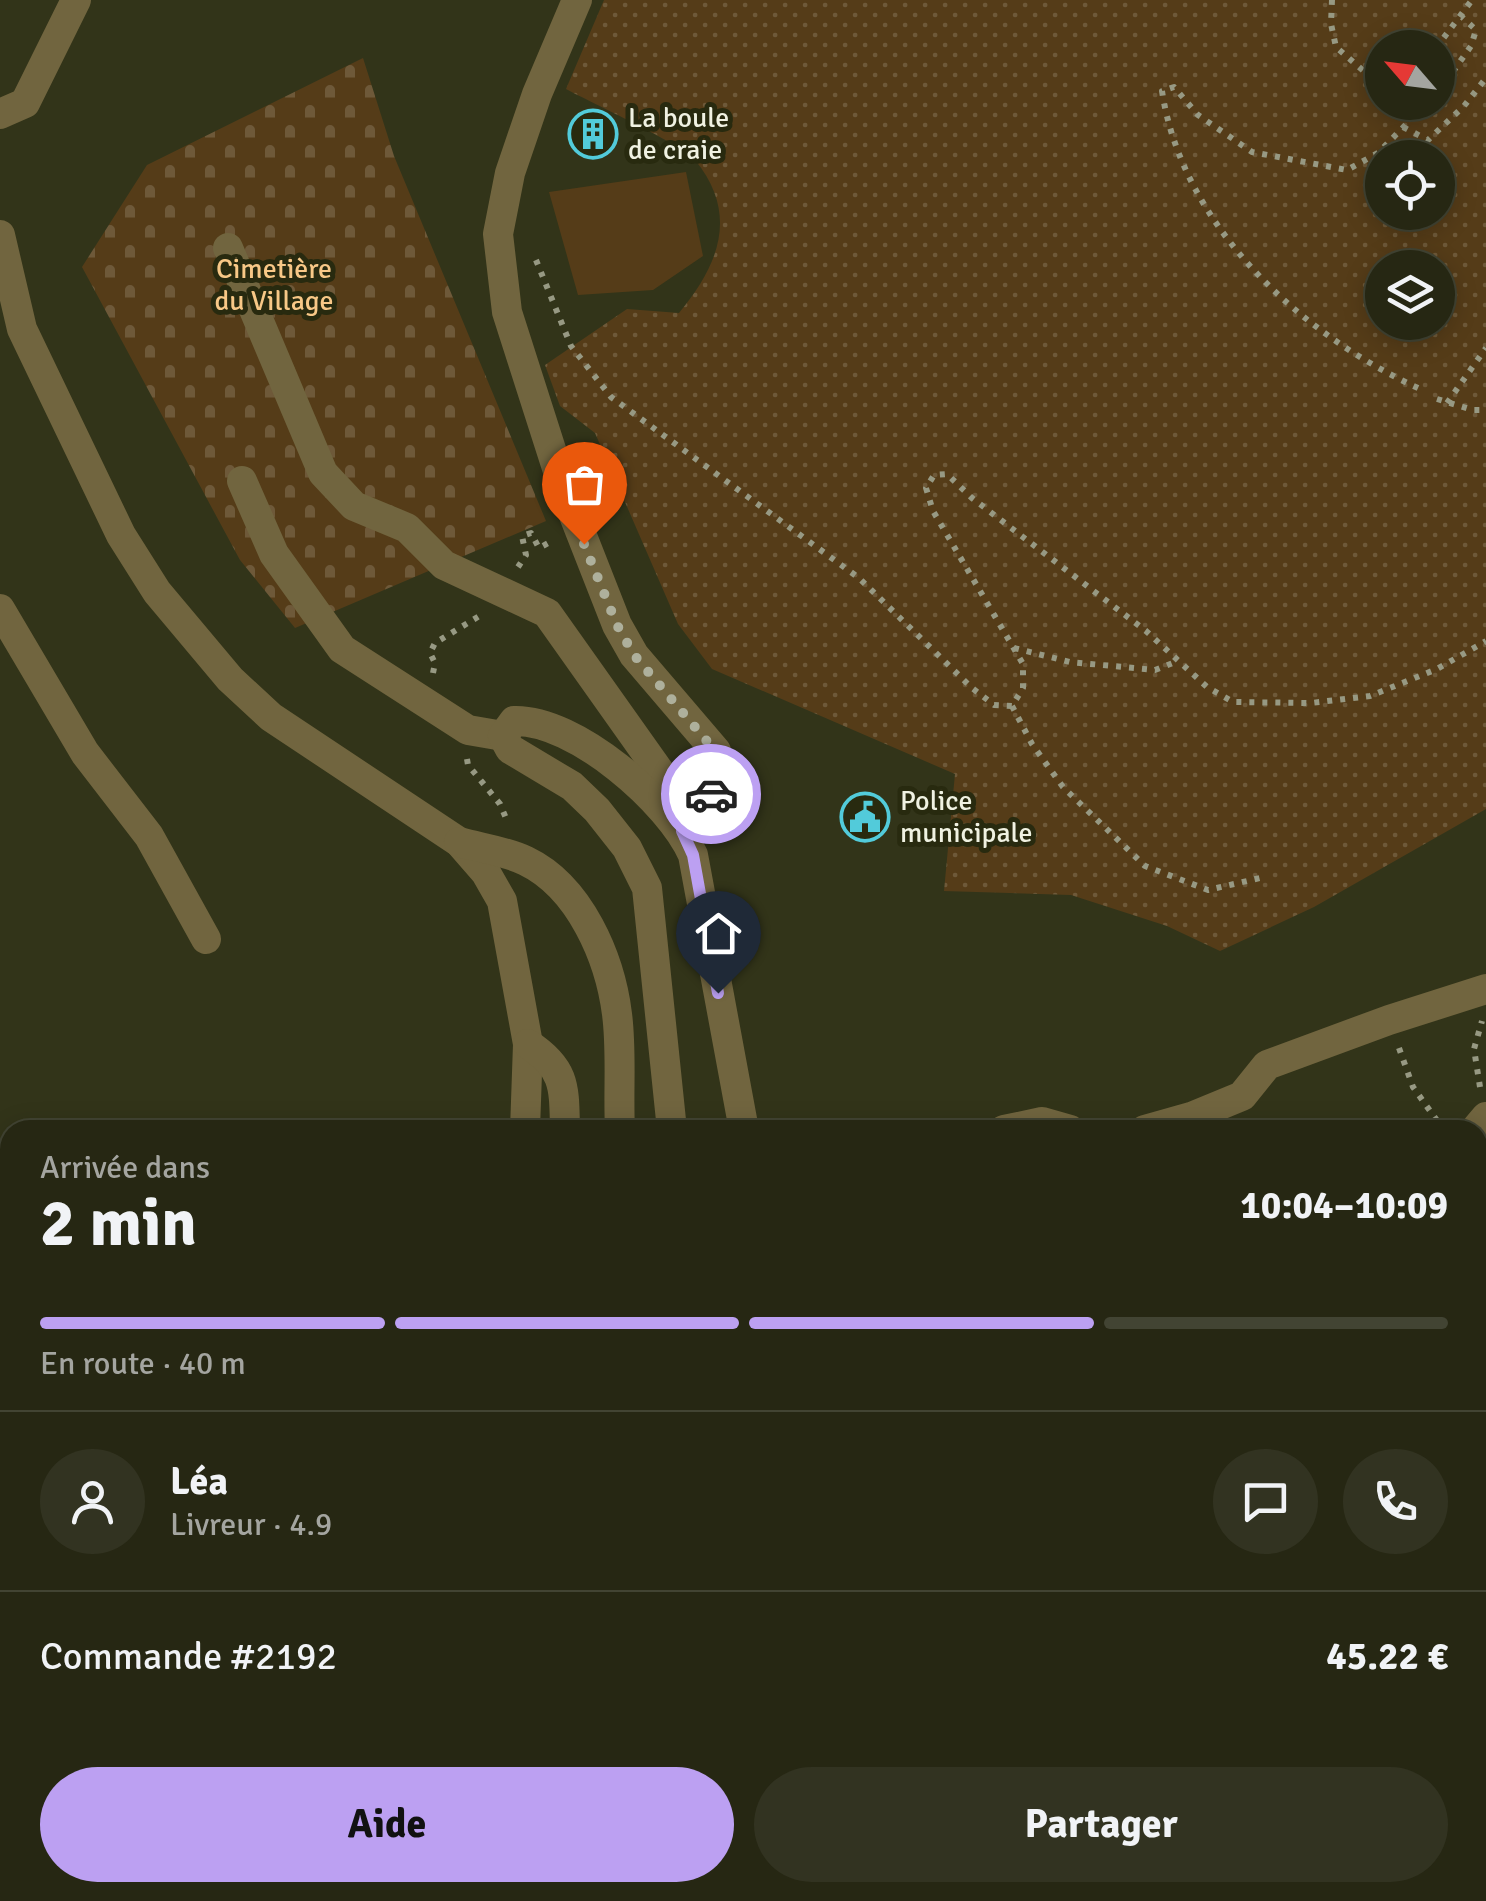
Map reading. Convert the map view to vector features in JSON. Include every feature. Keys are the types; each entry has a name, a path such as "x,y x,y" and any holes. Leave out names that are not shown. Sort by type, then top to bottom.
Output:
{"street":[{"path":"0,114 25,103 76,0"},
{"path":"577,0 537,94 510,172 498,234 507,312 578,528 617,625 634,655 716,752 713,790 705,807 682,831"},
{"path":"0,236 11,339 156,592 230,679 272,716 459,842 486,873 502,901 528,1044 525,1120"},
{"path":"228,248 323,473 354,506 406,528 444,565 547,613 659,771 693,855 742,1120"},
{"path":"242,482 274,554 342,649 468,730 504,736"},
{"path":"0,609 85,752 149,836 206,940"},
{"path":"504,736 514,721 528,720 600,752 682,831"},
{"path":"504,736 510,749 572,786 597,810 627,848 647,888 671,1120"},
{"path":"459,842 526,860 562,886 584,918 611,978 618,1017 620,1120"},
{"path":"1200,1120 1242,1096 1268,1065 1486,989"},
{"path":"528,1044 548,1057 561,1075 564,1120"}],"path":[{"path":"1332,0 1331,24 1336,47 1365,72"},
{"path":"1451,30 1472,0"},
{"path":"1455,69 1471,46 1476,30 1462,17"},
{"path":"1403,128 1428,140 1464,106 1486,78"},
{"path":"1411,120 1378,153 1347,170 1252,152 1198,115 1174,87 1162,91 1166,114 1191,184 1252,270 1373,368 1418,388"},
{"path":"534,255 572,346 611,397 859,578 994,706 1012,706"},
{"path":"1447,403 1486,348"},
{"path":"1437,399 1486,410"},
{"path":"1012,706 1024,688 1024,664 933,512 926,488 934,475 948,474 972,498 1146,630 1207,687 1233,702 1311,703 1370,696 1437,669 1486,642"},
{"path":"526,554 522,536 530,533 538,548 578,528"},
{"path":"414,695 434,671 430,653 435,643 491,610"},
{"path":"1013,648 1070,662 1155,670 1178,660"},
{"path":"1012,706 1032,744 1063,787 1145,866 1208,890 1260,878"},
{"path":"468,730 468,765 500,804"},
{"path":"1482,1120 1474,1050 1486,1009"},
{"path":"1389,1020 1414,1087 1437,1120"}],"green space":[{"path":"604,0 1486,0 1486,809 1314,907 1220,951 1167,926 1071,895 944,891 955,774 712,669 678,624 595,433 560,406 545,365 627,309 679,313 713,258 720,220 709,180 687,153 566,89"},
{"name":"Cimetière du Village","path":"363,58 394,156 546,521 295,628 240,560 82,267 147,165"},
{"path":"686,172 703,256 653,290 578,295 549,192"}],"way so far":[{"path":"584,544 617,625 634,655 716,752 711,794"}],"place":[{"name":"La boule de craie","path":"593,134"},
{"name":"Police municipale","path":"865,817"}],"route":[{"path":"711,794 705,807 682,831 693,855 718,993"}]}
